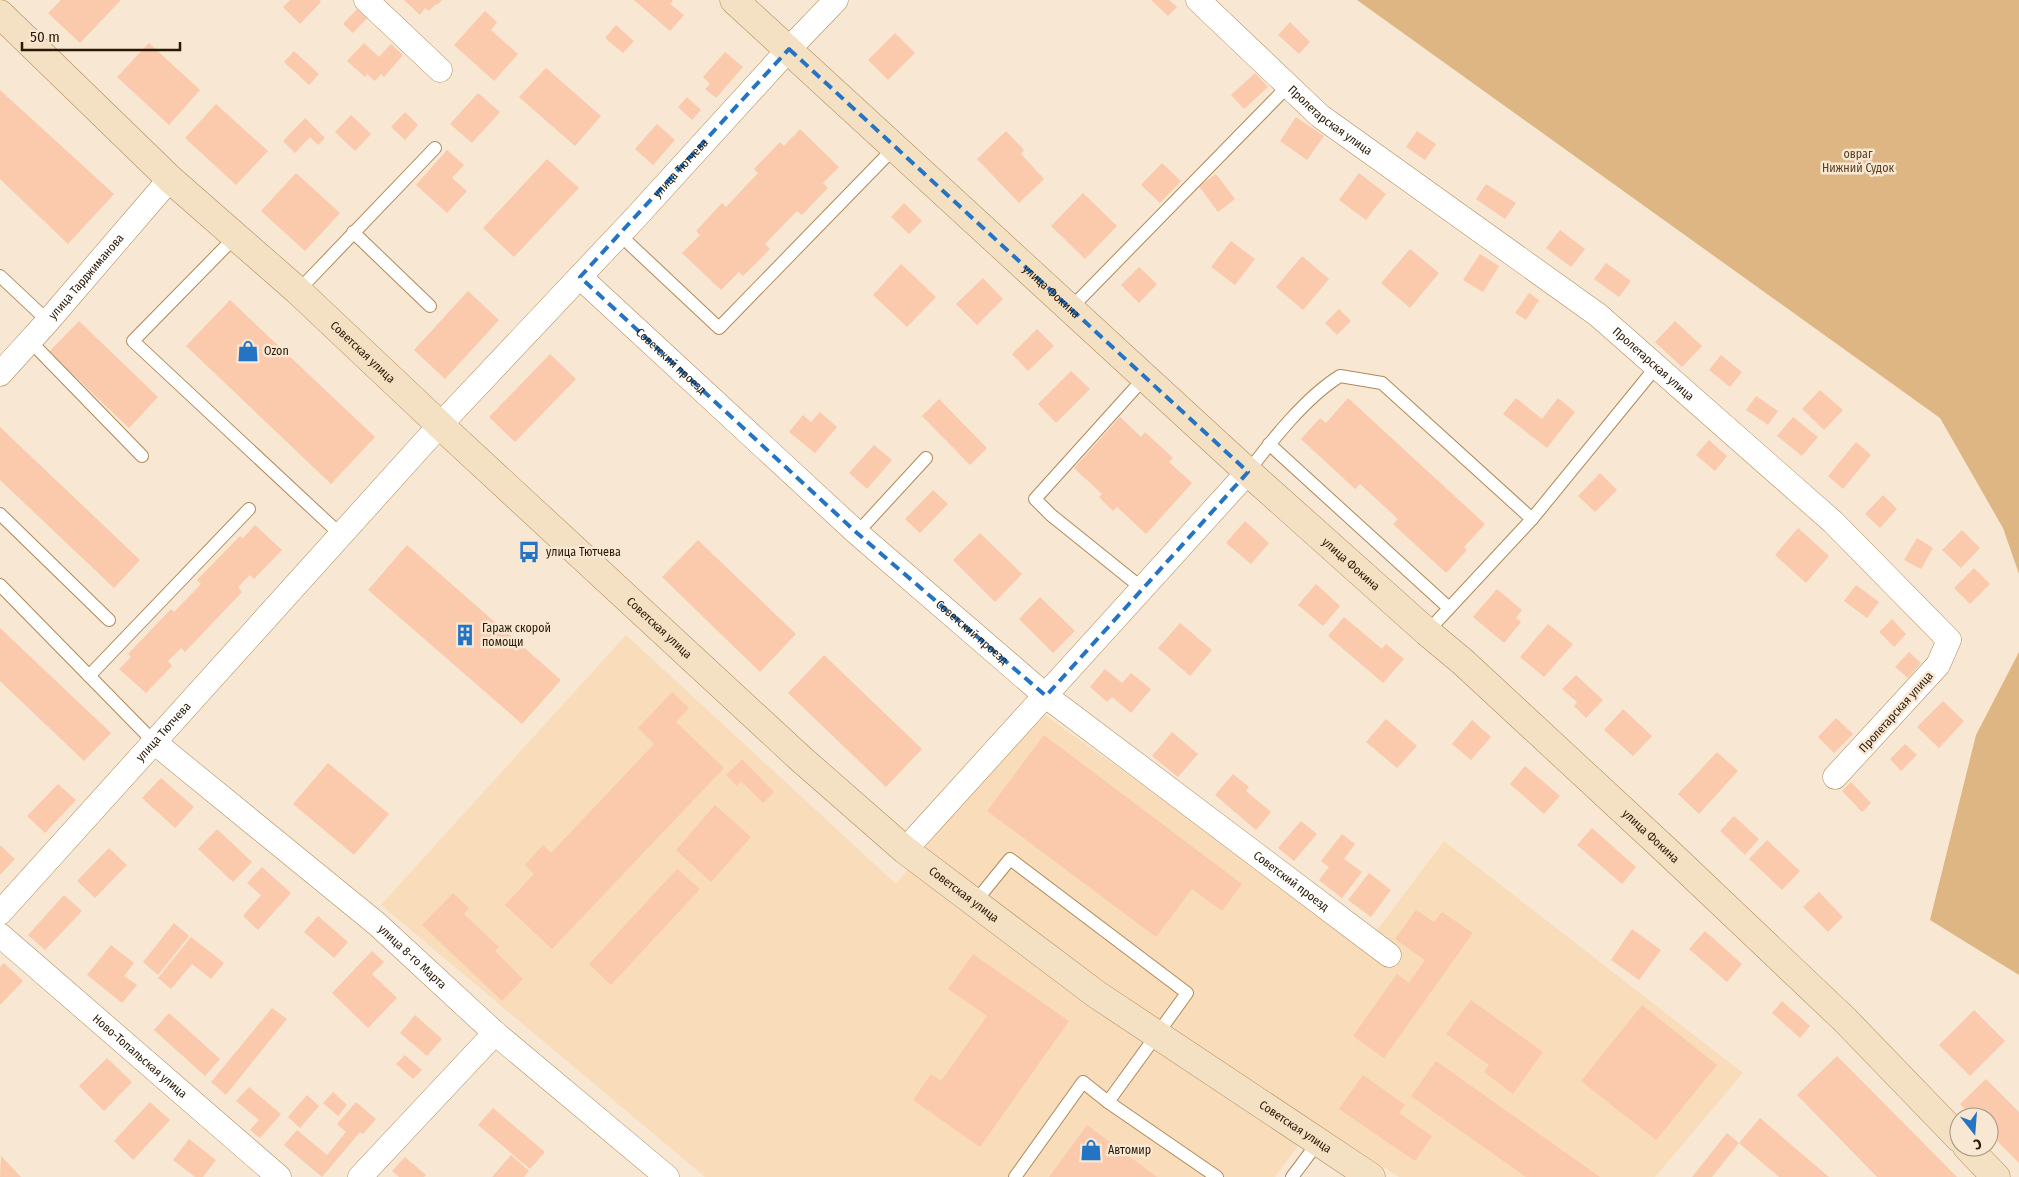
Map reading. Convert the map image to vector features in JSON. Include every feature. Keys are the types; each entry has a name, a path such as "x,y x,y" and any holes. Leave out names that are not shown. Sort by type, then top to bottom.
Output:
{"main road":[{"name":"улица Фокина","path":"734,0 1248,472 1463,662 1661,845 1824,1000 1949,1128"},
{"name":"Советская улица","path":"0,14 170,179 298,291 440,426 800,758 906,850 1096,994 1371,1177"},
{"path":"1977,1157 1996,1177"}],"street":[{"path":"366,0 440,70"},
{"name":"улица Тютчева","path":"0,913 440,426 620,235 836,0"},
{"name":"Пролетарская улица","path":"1198,0 1320,116 1598,315 1833,522 1949,640 1938,665 1835,778"},
{"name":"улица Тарджиманова","path":"0,374 170,179"},
{"name":"Советский проезд","path":"580,277 857,533 1046,696 1389,956"},
{"path":"906,850 1248,472"},
{"name":"улица 8-го Марта","path":"154,742 377,924 495,1033 667,1177"},
{"name":"Ново-Топальская улица","path":"0,935 279,1177"},
{"path":"360,1177 495,1033"}],"lane":[{"path":"1070,309 1288,86"},
{"path":"620,235 719,328 895,147"},
{"path":"298,291 435,148"},
{"path":"354,232 430,306"},
{"path":"236,236 133,341 341,535"},
{"path":"0,276 48,321"},
{"path":"30,341 142,456"},
{"path":"1427,632 1532,519 1656,367"},
{"path":"1248,472 1269,444 1324,386 1340,376 1382,383 1532,519"},
{"path":"1143,589 1051,515 1035,499 1145,377"},
{"path":"1269,444 1449,608"},
{"path":"857,533 926,458"},
{"path":"89,676 249,509"},
{"path":"0,514 109,620"},
{"path":"0,585 154,742"},
{"path":"975,902 1010,859 1186,993 1108,1102"},
{"path":"1015,1177 1083,1082 1108,1102 1218,1177"},
{"path":"1292,1177 1319,1141"}],"highlighted area":[{"path":"789,49 1248,472 1046,696 857,533 580,277"}],"shaded area":[{"path":"626,635 896,884 1038,710 1366,945 1444,841 1743,1073 1655,1177 1399,1177 1315,1123 1275,1177 705,1177 381,905"}],"green space":[{"name":"овраг Нижний Судок","path":"1357,0 2019,0 2019,574 2003,528 1940,418"},
{"path":"2019,652 2019,975 1930,920 1976,735"}],"building":[{"path":"61,0 121,0 80,43 48,13"},
{"path":"290,0 319,0 321,2 300,24 283,7"},
{"path":"404,0 442,0 429,11 425,8 420,15"},
{"path":"634,0 673,0 670,4 684,15 670,31"},
{"path":"1151,0 1169,0 1177,7 1168,16"},
{"path":"357,9 367,18 353,33 343,24"},
{"path":"485,11 497,22 491,30 518,54 494,81 454,45"},
{"path":"1290,22 1310,42 1299,54 1278,35"},
{"path":"616,25 634,41 623,53 605,38"},
{"path":"895,33 915,53 888,80 868,60"},
{"path":"149,43 200,90 169,125 117,77"},
{"path":"364,43 379,57 391,44 403,55 384,77 381,74 375,81 367,74 365,77 347,61"},
{"path":"294,51 319,74 309,85 284,62"},
{"path":"725,52 743,67 716,98 705,89 710,84 703,77"},
{"path":"546,68 601,116 575,146 519,97"},
{"path":"1255,73 1268,87 1244,109 1231,95"},
{"path":"0,90 114,194 68,244 0,179"},
{"path":"478,93 500,112 472,143 450,124"},
{"path":"687,97 701,110 692,120 678,107"},
{"path":"216,104 268,151 236,185 185,138"},
{"path":"405,112 418,125 405,140 391,127"},
{"path":"351,115 371,134 355,151 335,132"},
{"path":"1296,117 1324,136 1307,160 1280,141"},
{"path":"305,118 325,138 318,145 310,137 295,153 283,141"},
{"path":"657,124 675,140 653,165 635,149"},
{"path":"800,129 839,167 823,183 828,188 802,215 797,211 765,244 770,249 743,276 739,272 721,290 682,253 700,235 696,231 722,203 726,207 758,173 754,169 780,142 784,146"},
{"path":"1006,131 1024,150 1021,154 1044,179 1019,203 977,159"},
{"path":"1417,131 1436,144 1425,160 1406,147"},
{"path":"447,150 464,165 452,178 467,191 447,213 416,185"},
{"path":"547,159 579,188 514,257 483,228"},
{"path":"1162,163 1181,181 1160,203 1141,185"},
{"path":"296,173 340,213 305,251 261,211"},
{"path":"1359,173 1386,194 1366,220 1339,200"},
{"path":"1216,174 1235,199 1218,212 1199,186"},
{"path":"1486,184 1516,203 1505,219 1476,199"},
{"path":"1083,193 1117,226 1085,259 1051,226"},
{"path":"904,203 922,221 909,234 891,217"},
{"path":"1560,230 1585,249 1571,267 1546,248"},
{"path":"1231,241 1255,259 1235,285 1211,267"},
{"path":"1410,249 1439,273 1410,308 1381,283"},
{"path":"1480,254 1499,266 1483,292 1463,280"},
{"path":"1302,256 1329,279 1303,310 1276,287"},
{"path":"1606,263 1631,281 1619,297 1594,279"},
{"path":"901,264 936,297 907,327 873,295"},
{"path":"1139,267 1157,284 1139,303 1121,285"},
{"path":"983,278 1003,299 977,325 956,304"},
{"path":"468,291 499,320 445,379 414,350"},
{"path":"1529,293 1539,300 1526,320 1515,313"},
{"path":"230,300 375,437 331,484 186,346"},
{"path":"1339,309 1351,321 1337,335 1325,323"},
{"path":"79,321 158,397 129,428 49,352"},
{"path":"1675,321 1702,346 1682,367 1655,342"},
{"path":"1037,329 1054,346 1028,371 1012,354"},
{"path":"550,354 576,379 515,442 489,417"},
{"path":"1721,355 1742,372 1730,387 1709,370"},
{"path":"1071,371 1090,389 1056,423 1038,404"},
{"path":"1820,390 1843,410 1824,430 1802,409"},
{"path":"1756,396 1778,411 1768,425 1746,410"},
{"path":"1348,398 1485,524 1464,547 1467,550 1446,573 1393,524 1398,519 1360,484 1355,489 1301,439 1320,418 1326,423"},
{"path":"1516,398 1542,419 1558,398 1575,412 1547,448 1503,414"},
{"path":"939,399 987,448 970,465 922,416"},
{"path":"820,412 837,427 815,453 789,432 803,415 811,422"},
{"path":"1120,417 1141,437 1145,432 1173,458 1169,462 1192,483 1146,534 1117,507 1113,511 1099,497 1102,494 1074,468"},
{"path":"1793,417 1818,437 1802,456 1777,436"},
{"path":"0,427 140,560 114,588 0,480"},
{"path":"1709,440 1727,456 1715,471 1696,455"},
{"path":"1856,442 1871,455 1843,489 1828,476"},
{"path":"874,445 892,460 867,489 849,473"},
{"path":"1600,473 1617,490 1595,512 1578,496"},
{"path":"933,490 948,504 920,533 905,519"},
{"path":"1883,495 1897,509 1880,528 1865,514"},
{"path":"1245,521 1269,543 1251,564 1226,543"},
{"path":"255,525 282,550 254,579 250,575 238,587 242,592 185,652 181,648 168,661 172,666 146,693 119,669 131,657 128,654 171,609 174,612 201,584 197,580 240,536 243,538"},
{"path":"1798,528 1829,556 1806,583 1775,555"},
{"path":"1962,530 1980,548 1961,568 1942,550"},
{"path":"980,533 1022,574 995,602 953,560"},
{"path":"1917,538 1933,548 1921,569 1904,560"},
{"path":"698,540 796,634 760,672 662,577"},
{"name":"Гараж скорой помощи","path":"407,545 561,680 522,724 368,590"},
{"path":"1974,568 1990,584 1970,604 1954,588"},
{"path":"1316,584 1340,606 1323,626 1298,605"},
{"path":"1856,585 1879,602 1867,618 1844,601"},
{"path":"1497,589 1522,610 1516,618 1521,622 1504,643 1473,617"},
{"path":"1040,597 1075,631 1053,653 1019,619"},
{"path":"1344,617 1382,649 1386,644 1404,659 1383,683 1328,636"},
{"path":"1892,619 1906,634 1894,647 1879,632"},
{"path":"1180,623 1212,650 1190,676 1158,648"},
{"path":"1548,624 1573,644 1544,677 1520,657"},
{"path":"0,628 111,733 84,761 0,681"},
{"path":"1909,652 1921,663 1908,678 1895,667"},
{"path":"824,655 922,749 886,787 788,693"},
{"path":"1105,669 1122,683 1131,673 1151,689 1131,713 1112,697 1107,702 1090,687"},
{"path":"1576,675 1603,700 1586,718 1574,706 1577,702 1562,689"},
{"path":"672,692 689,708 676,722 724,768 552,949 505,905 534,874 525,865 543,845 551,853 654,744 638,728"},
{"path":"1943,701 1964,721 1939,748 1917,727"},
{"path":"1623,709 1652,736 1633,756 1604,730"},
{"path":"1836,718 1853,734 1834,753 1818,737"},
{"path":"1386,719 1417,746 1397,768 1366,742"},
{"path":"1472,720 1491,737 1471,760 1452,744"},
{"path":"1172,732 1198,754 1178,777 1152,756"},
{"path":"1044,735 1242,884 1222,911 1192,889 1156,937 987,811"},
{"path":"1905,744 1917,755 1901,771 1890,759"},
{"path":"1717,752 1738,771 1699,814 1678,794"},
{"path":"742,759 774,792 763,803 741,781 737,786 726,775"},
{"path":"328,763 389,814 354,855 293,804"},
{"path":"1525,766 1560,796 1544,814 1510,784"},
{"path":"1233,774 1249,787 1246,791 1271,812 1256,830 1215,795"},
{"path":"161,778 194,807 175,828 142,798"},
{"path":"1851,782 1871,803 1862,812 1842,791"},
{"path":"58,784 76,800 45,833 27,816"},
{"path":"715,805 751,837 711,882 676,850"},
{"path":"1734,816 1759,839 1745,855 1720,831"},
{"path":"1301,821 1317,834 1294,861 1278,848"},
{"path":"1592,828 1636,867 1622,884 1577,845"},
{"path":"217,829 252,862 233,882 198,849"},
{"path":"1342,834 1355,844 1344,859 1362,872 1342,898 1319,880 1329,867 1321,861"},
{"path":"1767,840 1800,871 1782,890 1749,859"},
{"path":"0,845 15,859 0,875"},
{"path":"109,848 127,865 95,898 77,881"},
{"path":"262,867 291,893 258,930 243,916 261,895 247,883"},
{"path":"677,869 700,889 611,985 589,964"},
{"path":"1369,873 1391,890 1371,917 1348,900"},
{"path":"1819,892 1843,917 1828,932 1803,907"},
{"path":"453,893 469,908 464,914 499,947 495,951 523,979 502,1001 422,925"},
{"path":"64,895 82,911 45,950 28,935"},
{"path":"1416,910 1434,922 1442,912 1473,933 1384,1058 1353,1036 1397,974 1409,983 1425,960 1395,939"},
{"path":"318,916 348,942 334,958 304,932"},
{"path":"174,923 189,936 158,975 143,962"},
{"path":"1632,929 1661,950 1639,980 1611,960"},
{"path":"1705,931 1742,964 1727,982 1689,949"},
{"path":"191,937 224,963 211,979 192,964 171,989 158,978"},
{"path":"111,945 134,963 124,976 137,985 122,1003 87,975"},
{"path":"372,951 384,962 372,974 397,998 368,1028 332,993"},
{"path":"973,954 1069,1021 980,1147 913,1100 931,1074 941,1081 987,1016 948,989"},
{"path":"4,963 23,981 0,1005 0,967"},
{"path":"1471,1000 1543,1052 1513,1094 1484,1072 1489,1065 1446,1034"},
{"path":"1782,1001 1810,1026 1800,1038 1772,1013"},
{"path":"1642,1005 1717,1065 1656,1140 1581,1081"},
{"path":"272,1008 287,1019 226,1095 211,1082"},
{"path":"1974,1010 2005,1041 1970,1076 1939,1045"},
{"path":"169,1013 220,1059 205,1076 154,1030"},
{"path":"415,1015 442,1039 427,1056 400,1033"},
{"path":"405,1055 422,1070 413,1079 396,1064"},
{"path":"1837,1056 1957,1177 1877,1177 1797,1095"},
{"path":"107,1058 132,1082 104,1111 79,1086"},
{"path":"1436,1061 1600,1177 1526,1177 1411,1096"},
{"path":"1363,1075 1405,1105 1399,1113 1432,1136 1415,1161 1339,1109"},
{"path":"1986,1079 2019,1112 2019,1163 1999,1143 1999,1107 1963,1107 1960,1104"},
{"path":"249,1087 281,1114 260,1138 250,1130 259,1120 236,1101"},
{"path":"333,1092 347,1105 338,1116 323,1103"},
{"path":"307,1095 319,1106 300,1128 288,1117"},
{"path":"150,1102 170,1120 133,1160 114,1141"},
{"path":"356,1102 376,1119 363,1134 360,1132 322,1177 284,1145 297,1130 327,1155 346,1132 337,1124"},
{"path":"493,1108 545,1152 530,1169 478,1125"},
{"path":"1760,1118 1829,1177 1779,1177 1739,1143"},
{"path":"1087,1125 1157,1177 1049,1177"},
{"path":"1727,1133 1739,1143 1712,1177 1692,1177"},
{"path":"189,1139 216,1160 203,1177 195,1177 173,1160"},
{"path":"511,1155 529,1171 524,1177 492,1177"},
{"path":"1,1156 21,1177 0,1177"},
{"path":"405,1157 426,1175 424,1177 399,1177 392,1171"}],"place":[{"name":"Ozon","path":"248,351"},
{"name":"улица Тютчева","path":"529,552"},
{"name":"Гараж скорой помощи","path":"465,635"},
{"name":"Автомир","path":"1091,1150"}]}
